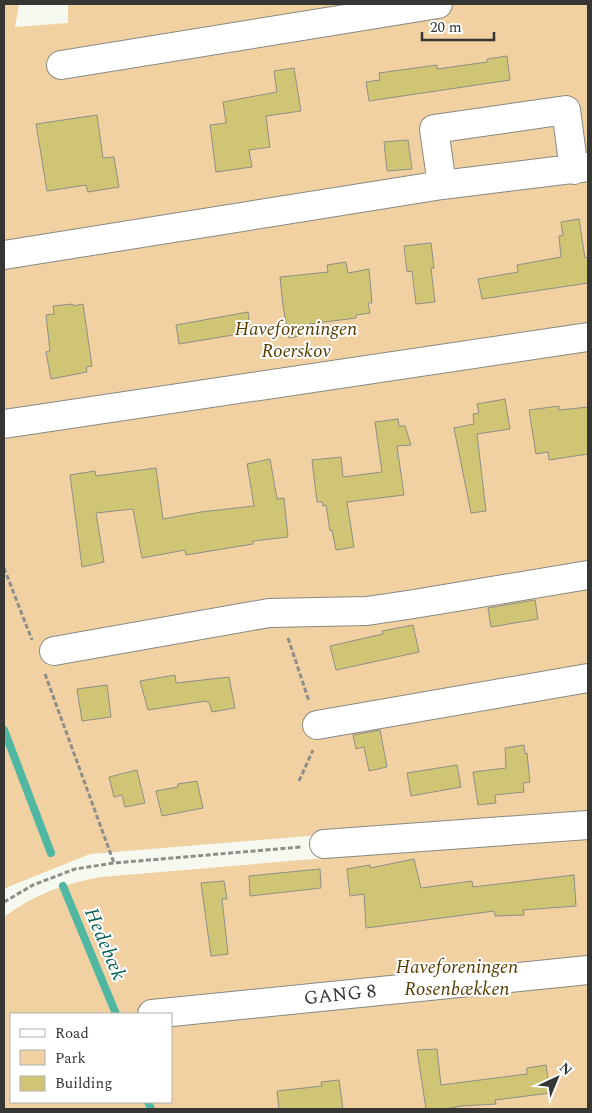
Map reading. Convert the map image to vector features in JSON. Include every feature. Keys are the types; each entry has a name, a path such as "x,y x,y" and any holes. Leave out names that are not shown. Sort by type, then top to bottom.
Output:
{"lane":[{"path":"61,65 438,4"},
{"path":"4,255 442,185 581,168 566,110 434,129 442,185"},
{"path":"4,424 588,338"},
{"path":"44,656 269,613 367,610 588,575"},
{"path":"317,725 588,678"},
{"path":"324,844 588,825"},
{"name":"GANG 8","path":"162,1013 588,970"}],"path":[{"path":"4,568 44,656 114,864"},
{"path":"286,613 287,638 317,725 310,758 299,782"},
{"path":"4,902 33,885 75,869 324,844"}],"green space":[{"name":"Haveforeningen Roerskov","path":"4,4 19,4 15,27 68,23 68,4 588,4 588,813 90,854 4,890"},
{"name":"Haveforeningen Rosenbækken","path":"588,836 588,1109 4,1109 4,917 38,896 75,883 101,877"}],"building":[{"path":"507,56 510,80 369,101 366,82 380,80 379,73 437,65 437,69 487,62 487,59"},
{"path":"294,68 301,111 266,116 270,147 249,150 252,167 216,172 210,125 226,123 223,102 277,92 274,71"},
{"path":"97,115 103,158 114,157 119,187 88,192 86,185 47,191 36,124"},
{"path":"408,140 412,169 387,171 384,142"},
{"path":"579,219 585,258 588,257 588,283 482,299 478,279 518,272 517,265 561,257 559,236 563,235 561,222"},
{"path":"431,243 434,268 431,268 435,302 416,304 412,271 407,272 404,246"},
{"path":"346,262 348,273 369,269 372,303 368,303 370,313 356,315 356,318 309,324 311,334 289,338 280,277 328,272 327,265"},
{"path":"73,304 73,306 83,304 92,366 86,367 87,372 51,379 46,352 50,351 46,315 54,314 53,306"},
{"path":"248,312 251,332 179,344 176,325"},
{"path":"505,399 510,429 477,434 486,511 471,513 454,428 474,424 473,414 479,413 477,404"},
{"path":"559,406 559,410 588,407 588,454 549,460 548,452 536,454 529,410"},
{"path":"398,419 399,426 405,426 411,445 397,446 404,495 347,502 354,547 336,550 332,530 330,531 326,505 323,506 322,502 317,502 312,460 341,457 343,477 382,472 375,422"},
{"path":"270,459 277,499 284,498 288,537 253,541 253,544 186,555 185,550 142,558 133,509 96,513 104,562 82,567 70,475 95,471 96,476 156,468 163,519 201,512 254,506 247,464"},
{"path":"535,600 538,619 491,627 488,608"},
{"path":"413,625 419,652 336,670 330,646 383,634 382,631"},
{"path":"175,675 176,683 229,677 235,708 212,712 209,702 206,701 148,710 140,681"},
{"path":"107,685 111,717 82,721 77,689"},
{"path":"380,730 387,767 369,771 364,747 356,749 353,735"},
{"path":"524,745 525,754 527,753 530,782 523,783 524,792 495,795 496,803 478,805 473,772 506,768 505,748"},
{"path":"457,765 461,787 411,796 407,773"},
{"path":"137,770 145,803 125,807 122,795 114,797 109,777"},
{"path":"197,781 203,808 162,816 156,791 178,787 178,784"},
{"path":"414,859 421,888 472,881 473,887 574,875 576,906 523,910 524,915 495,916 494,911 366,928 364,894 350,896 347,869 370,865 370,868"},
{"path":"320,869 321,888 250,896 249,876"},
{"path":"224,881 227,899 222,899 228,954 211,956 201,883"},
{"path":"437,1049 441,1085 527,1074 527,1068 546,1065 550,1093 495,1100 496,1104 426,1109 417,1050"},
{"path":"339,1080 343,1109 279,1109 277,1091 322,1086 321,1082"}],"waterway":[{"name":"Hedebæk","path":"4,730 51,853"},
{"name":"Hedebæk","path":"63,886 116,1013"},
{"name":"Hedebæk","path":"148,1103 151,1109"}]}
